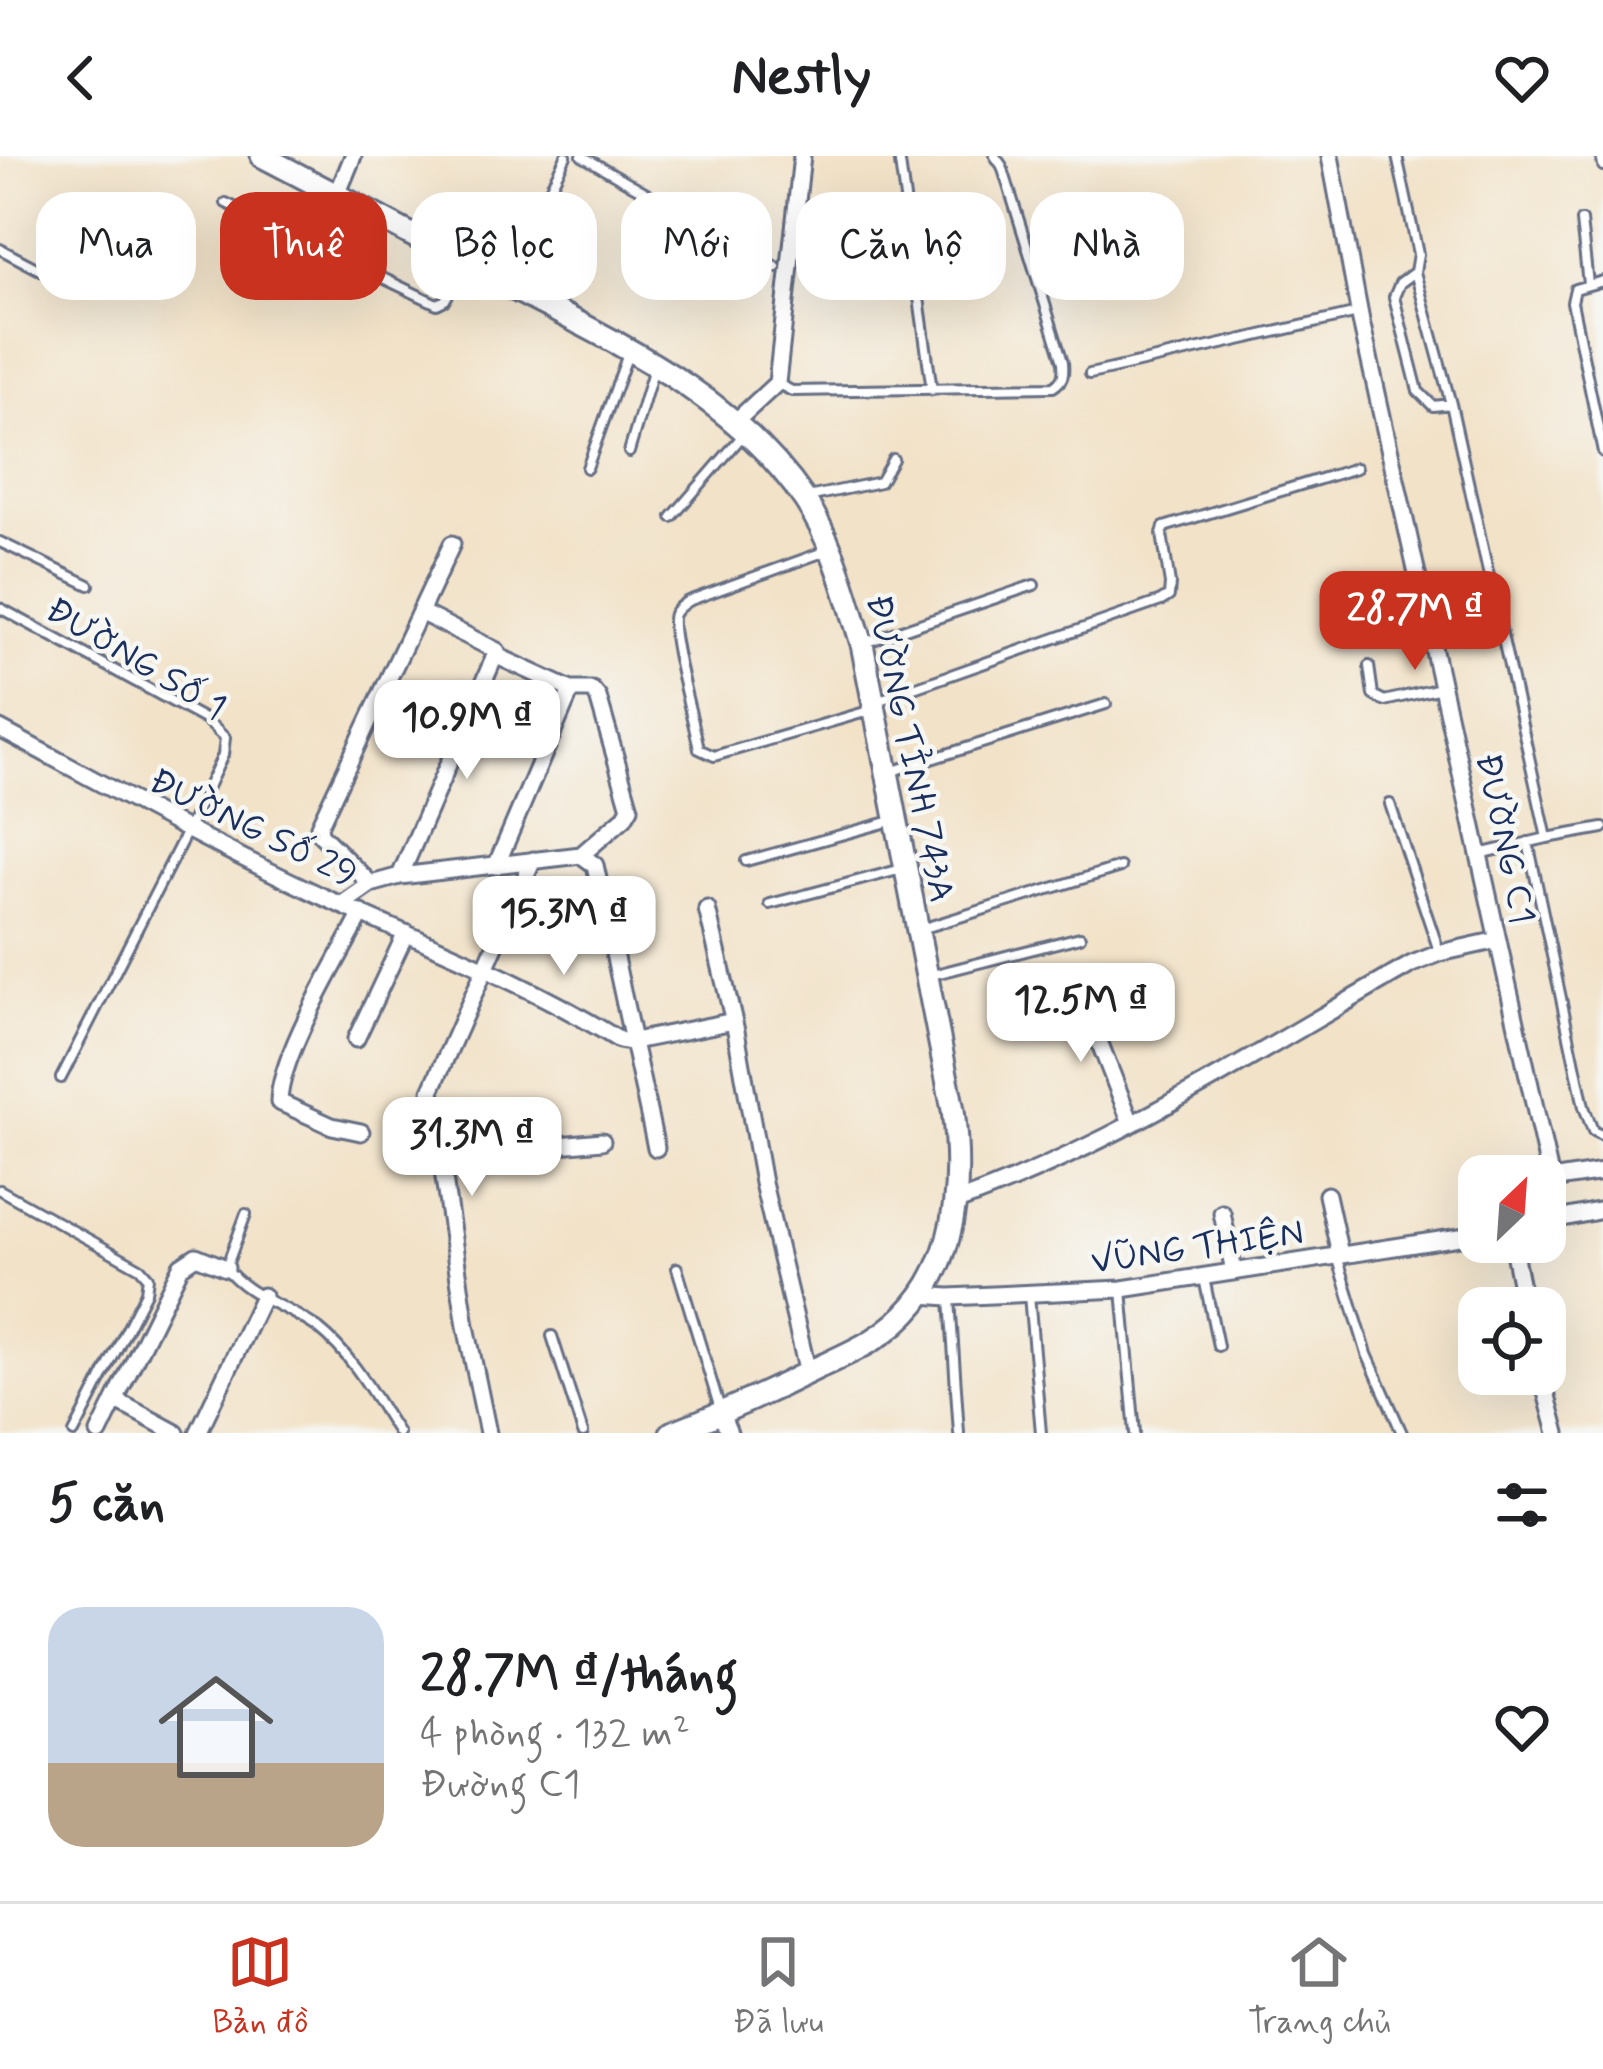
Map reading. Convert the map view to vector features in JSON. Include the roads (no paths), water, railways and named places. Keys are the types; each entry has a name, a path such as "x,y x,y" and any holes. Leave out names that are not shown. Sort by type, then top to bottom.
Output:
{"main road":[{"name":"ĐƯỜNG TỈNH 743A","path":"262,156 331,192"},
{"name":"ĐƯỜNG TỈNH 743A","path":"535,300 655,364 741,427 803,497 831,549 862,644 953,1110 958,1202 943,1258 922,1295 874,1339 725,1424 671,1433"}],"street":[{"path":"338,192 353,156"},
{"path":"741,427 777,383 802,156"},
{"name":"ĐƯỜNG C1","path":"1330,156 1360,313 1545,1155"},
{"path":"370,884 320,834 319,826 452,544"},
{"path":"400,876 496,649 420,612"},
{"path":"341,904 370,884 400,876 581,855 624,818 629,799 598,697 592,690 571,690 495,655"},
{"path":"496,866 571,690"},
{"name":"ĐƯỜNG SỐ 29","path":"0,729 188,829 485,968"},
{"path":"581,855 595,865 656,1148"},
{"path":"488,1433 466,1326 431,1091 533,860"},
{"path":"707,909 808,1373"},
{"path":"362,914 306,1024 280,1087 279,1102 332,1126 362,1132"},
{"path":"356,1039 406,933"},
{"path":"958,1202 1022,1177 1131,1123 1412,964 1498,940"},
{"path":"485,968 620,1040 734,1021"},
{"path":"1079,990 1131,1123"},
{"path":"440,1156 602,1141"},
{"path":"1566,1178 1603,1172"},
{"path":"1327,1195 1338,1254"},
{"path":"1566,1218 1603,1210"},
{"path":"1222,1213 1234,1272"},
{"name":"VŨNG THIỆN","path":"922,1295 1122,1289 1458,1237"},
{"path":"99,1433 181,1266 196,1256 226,1268"},
{"path":"198,1433 263,1296"},
{"path":"1547,1395 1557,1433"},
{"path":"115,1400 176,1433"}],"lane":[{"path":"548,192 566,156"},
{"path":"582,156 776,267"},
{"path":"899,156 932,390"},
{"path":"777,383 792,391 1053,387 1064,375 1032,257 995,156"},
{"path":"1397,156 1418,254 1415,272 1451,404 1547,838"},
{"path":"1601,156 1603,166"},
{"path":"1581,221 1588,284"},
{"path":"0,249 36,268"},
{"path":"1415,272 1400,283 1394,297 1418,391 1433,406 1451,404"},
{"path":"1603,281 1576,289 1572,302 1603,452"},
{"path":"1090,374 1360,313"},
{"path":"587,468 629,350"},
{"path":"629,452 655,364"},
{"path":"672,517 741,427"},
{"path":"803,497 880,482 893,459"},
{"path":"831,549 677,609 672,619 676,644 699,749 706,755 873,706 1161,601 1169,596 1170,584 1164,526 1356,468"},
{"path":"0,542 89,585"},
{"path":"862,644 1034,585"},
{"name":"ĐƯỜNG SỐ 1","path":"0,608 206,720 225,738 223,755 188,829"},
{"path":"1369,666 1373,695 1384,701 1444,687"},
{"path":"886,773 1106,704"},
{"path":"1390,804 1440,953"},
{"path":"746,861 895,820"},
{"path":"1479,854 1603,827"},
{"path":"61,1078 188,829"},
{"path":"1528,842 1584,1107 1591,1127 1603,1136"},
{"path":"917,930 1120,867"},
{"path":"770,904 904,869"},
{"path":"927,976 1080,938"},
{"path":"0,1190 140,1268 148,1277 146,1292 74,1433"},
{"path":"246,1214 226,1268 237,1282 317,1328 350,1358 398,1433"},
{"path":"1338,1254 1367,1354 1402,1433"},
{"path":"677,1268 725,1424"},
{"path":"1204,1276 1218,1346"},
{"path":"1122,1289 1135,1433"},
{"path":"1029,1294 1041,1433"},
{"path":"950,1297 959,1433"},
{"path":"552,1336 583,1433"}]}
